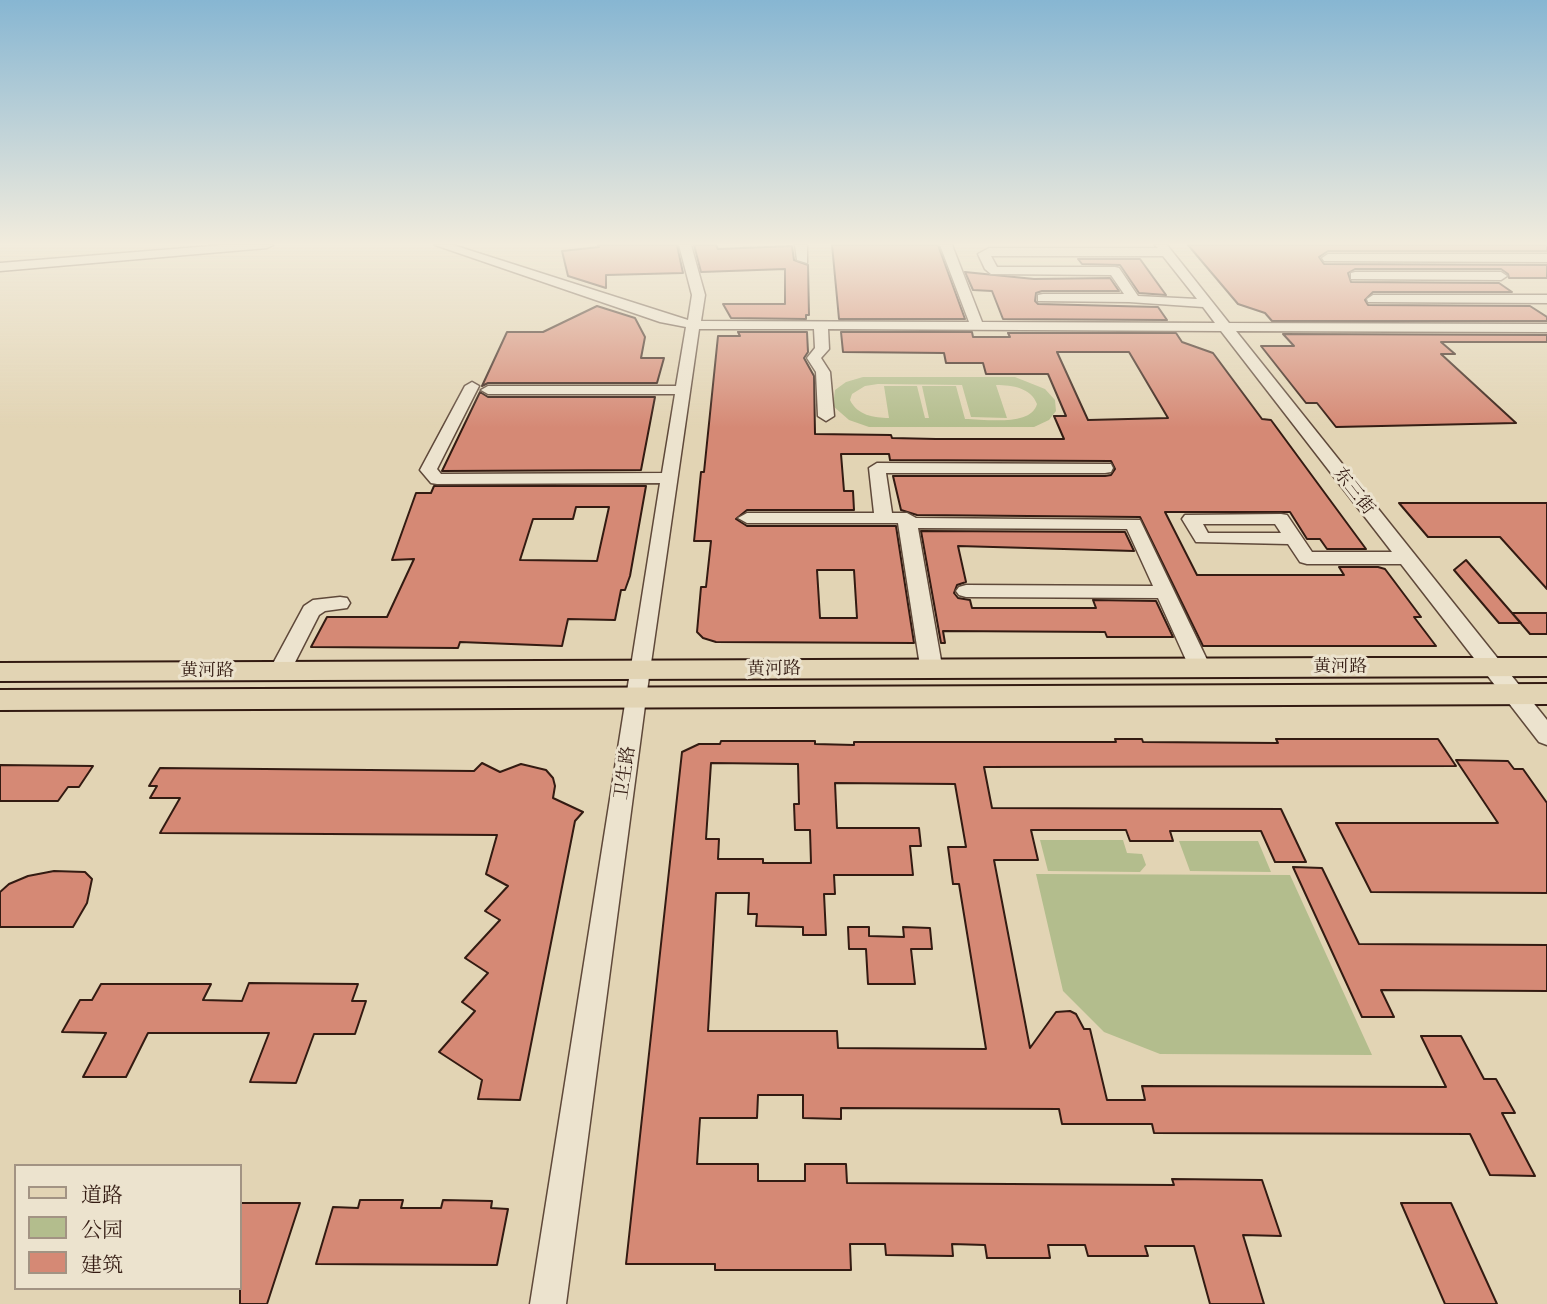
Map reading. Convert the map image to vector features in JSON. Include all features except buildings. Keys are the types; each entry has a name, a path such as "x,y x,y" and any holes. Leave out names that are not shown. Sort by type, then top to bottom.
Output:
{"main road":[{"name":"黄河路","path":"0,700 637,684 931,666 1547,667"},
{"name":"黄河路","path":"0,672 280,671 637,684 1547,694"}],"street":[{"path":"625,306 693,325 1547,328"},
{"name":"卫生路","path":"548,1304 637,684 682,390 699,306"},
{"path":"969,306 977,326"},
{"name":"东三街","path":"1208,306 1547,736"},
{"path":"821,326 822,349 814,358 823,372 826,416"},
{"path":"669,478 437,479 428,470 480,388 682,390"},
{"path":"884,518 877,468 1105,468"},
{"path":"747,518 906,518 931,666"},
{"path":"1294,539 1202,538 1191,519 1281,519 1307,558 1407,558"},
{"path":"907,523 1134,524 1199,666"},
{"path":"966,591 1165,592"},
{"path":"280,671 311,611 320,605 340,603"}],"green space":[{"path":"863,377 1015,377 1045,389 1055,400 1056,411 1049,420 1034,427 869,427 849,420 833,406 835,390 846,382","holes":["878,384 962,385 971,417 1007,418 996,385 1021,388 1030,394 1037,404 1033,411 1017,419 965,419 956,386 922,386 929,418 925,418 917,386 884,386 889,418 866,415 850,400 852,394 865,386"]},
{"path":"1040,840 1123,840 1127,853 1142,854 1146,865 1140,872 1048,871"},
{"path":"1179,841 1258,841 1271,872 1190,871"},
{"path":"1036,874 1290,875 1372,1055 1160,1054 1104,1032 1063,991"}]}
